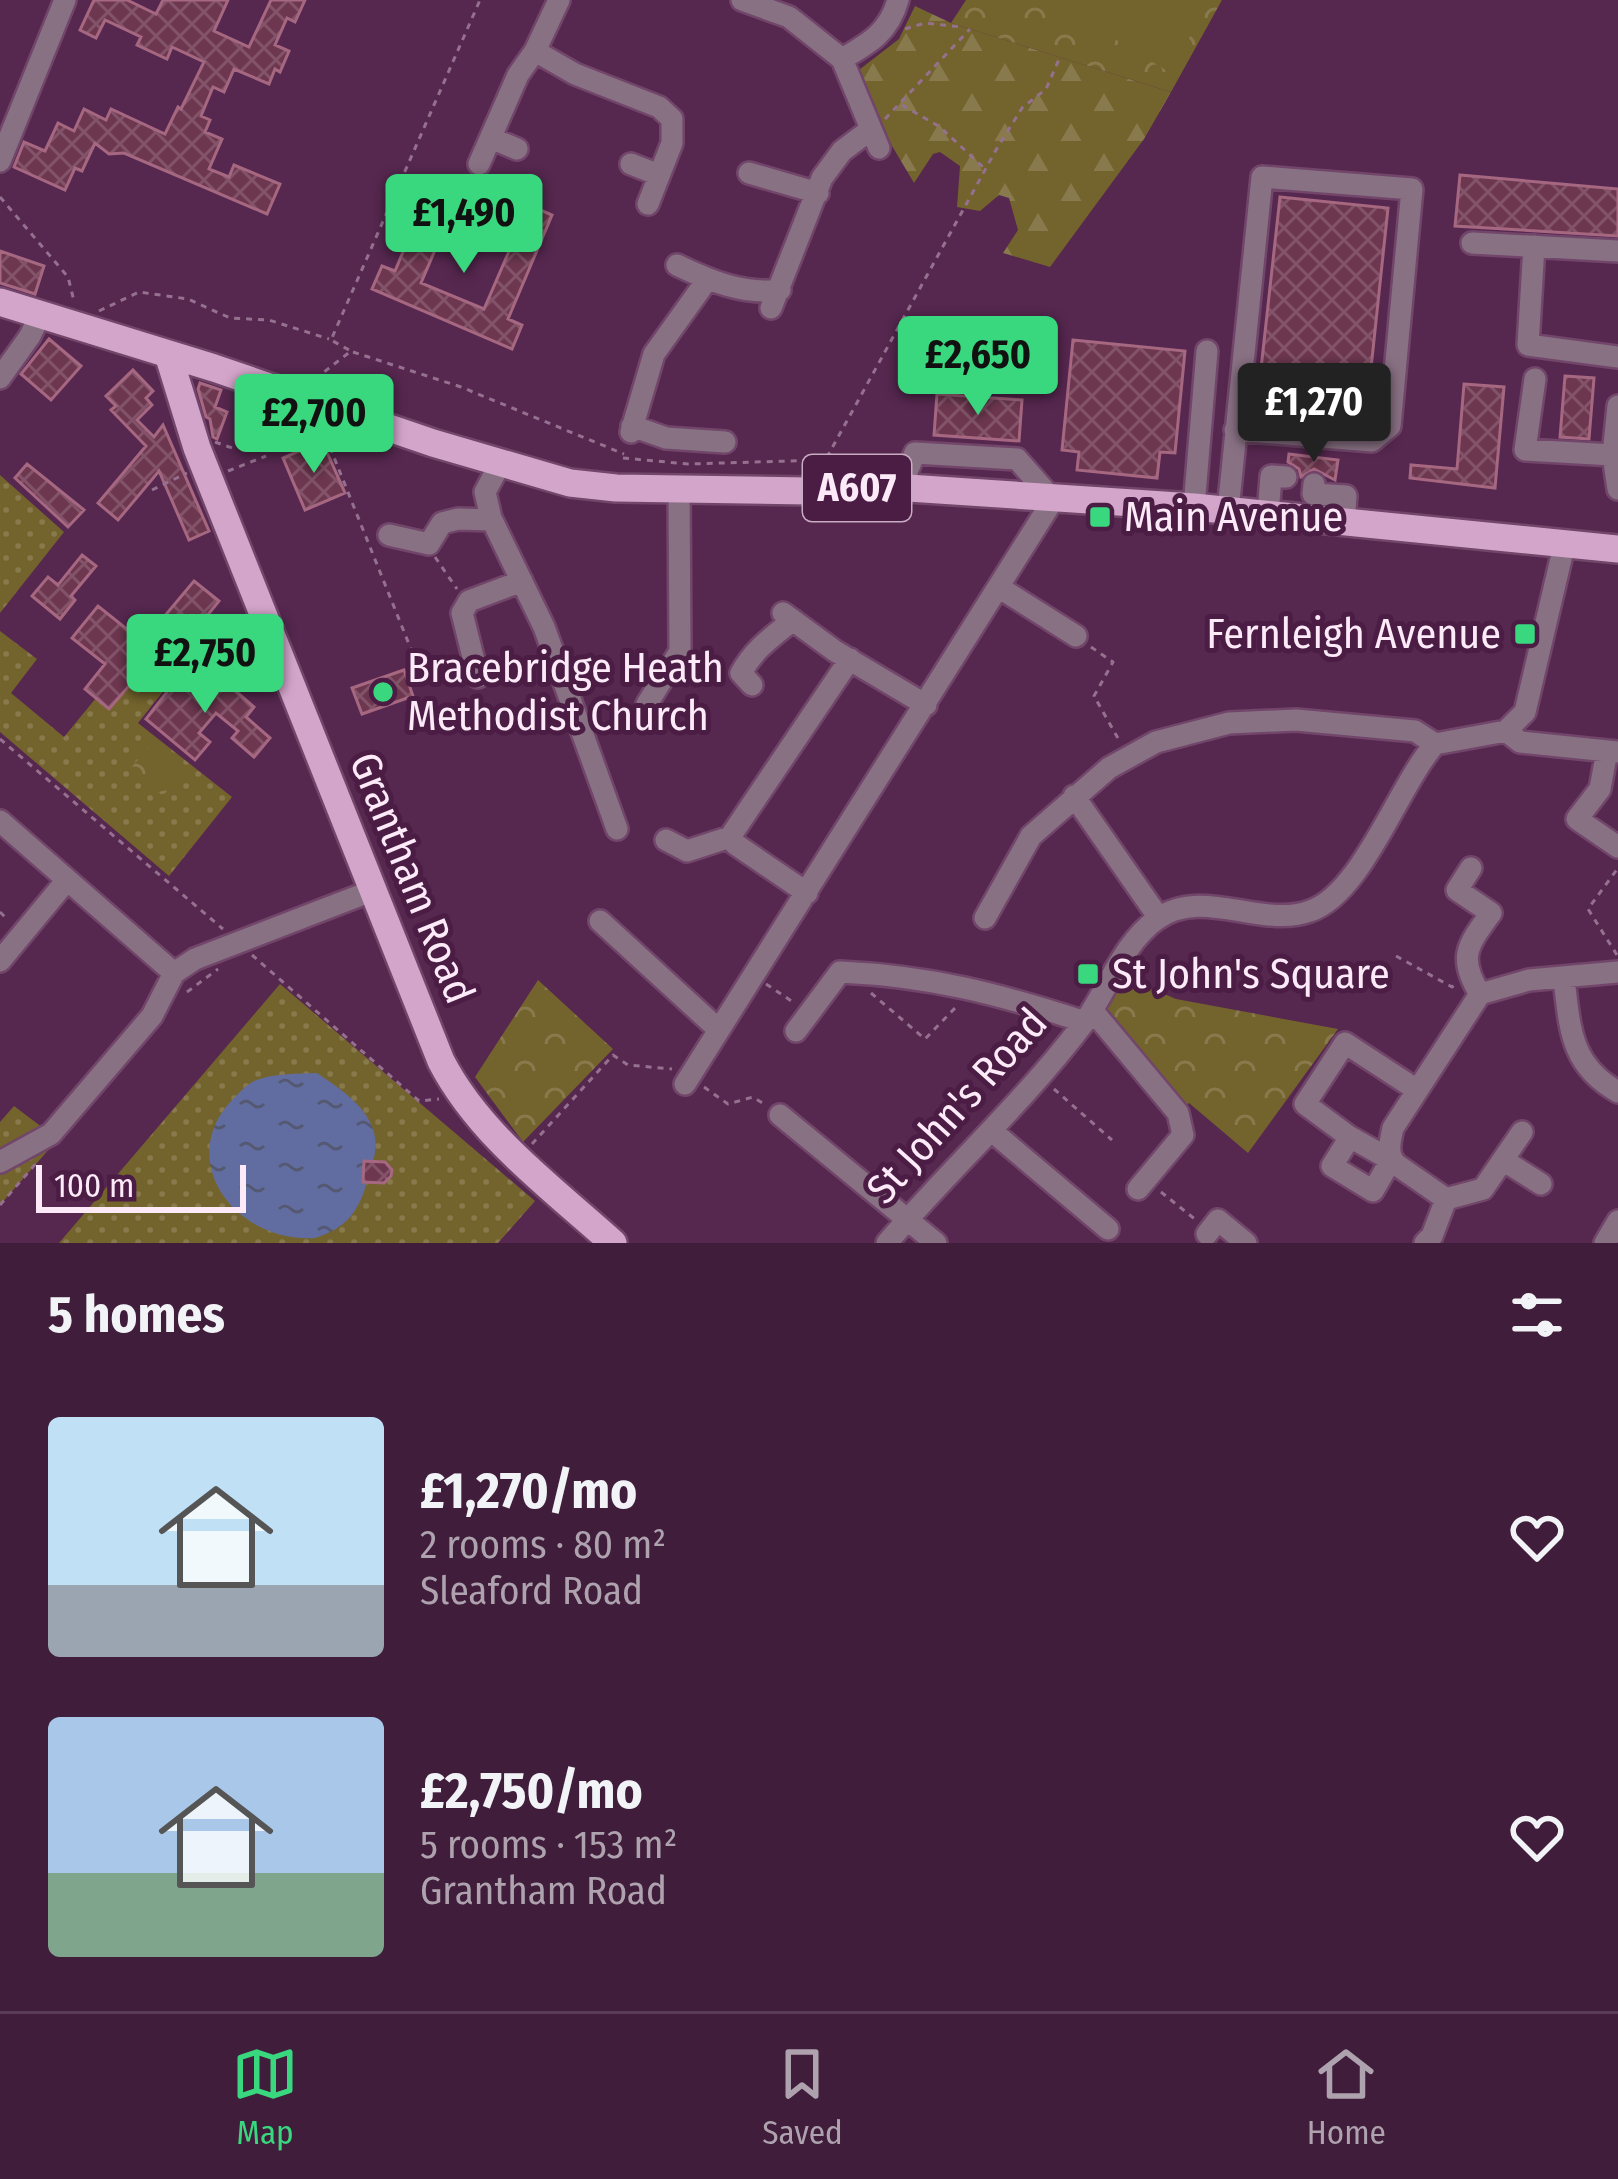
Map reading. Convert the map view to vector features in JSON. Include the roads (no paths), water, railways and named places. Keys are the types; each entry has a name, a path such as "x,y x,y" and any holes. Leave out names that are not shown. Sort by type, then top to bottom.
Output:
{"main road":[{"name":"A607","path":"0,302 570,483 808,491 900,488 1194,507 1618,549"},
{"name":"Grantham Road","path":"168,354 207,471 441,1061 459,1096 613,1243"}],"street":[{"path":"0,161 65,0"},
{"path":"479,164 518,75 559,0"},
{"path":"677,265 707,280 776,299 822,178 842,151 876,134 842,59 789,17 742,0"},
{"path":"842,59 875,40 892,20 898,0"},
{"path":"535,51 575,74 659,107 672,119 672,143 648,204"},
{"path":"490,138 517,149"},
{"path":"631,164 659,175"},
{"path":"749,172 818,193"},
{"path":"1228,510 1235,430 1262,177 1412,189 1390,426 1372,441 1235,430"},
{"path":"1472,243 1618,251"},
{"path":"1534,247 1528,346 1618,357"},
{"path":"707,280 654,353 632,429 667,438 724,442"},
{"path":"0,378 40,315"},
{"path":"1194,507 1207,351"},
{"path":"1535,379 1525,450 1613,455"},
{"path":"1618,406 1613,455 1618,489"},
{"path":"500,464 485,492 492,520 544,627 617,829"},
{"path":"1268,514 1271,476 1286,477"},
{"path":"1314,484 1313,494 1346,496 1344,523"},
{"path":"647,704 680,651 679,489"},
{"path":"689,1077 1054,500"},
{"path":"389,535 428,544 442,523 492,520"},
{"path":"1074,796 1159,918 1184,906 1282,914 1310,911 1338,892 1435,744 1506,731 1525,712 1564,546"},
{"path":"478,677 462,613 474,599 522,581"},
{"path":"1000,588 1076,636"},
{"path":"752,685 741,674 746,664 788,616 926,705"},
{"path":"666,840 687,851 730,837 850,659"},
{"path":"985,919 1031,836 1074,796 1156,742 1229,723 1296,720 1415,731 1435,744"},
{"path":"1506,731 1520,742 1613,752 1600,789 1570,818 1618,847"},
{"path":"0,821 181,982"},
{"path":"730,837 806,893"},
{"path":"1352,1138 1332,1166 1373,1191 1391,1160 1393,1128 1474,984 1467,947 1497,918 1457,890 1472,868"},
{"path":"0,962 68,880"},
{"path":"0,1162 51,1135 181,982 195,959 374,890"},
{"name":"St John's Road","path":"887,1243 1040,1076 1088,1016 1136,939 1159,918"},
{"path":"600,921 719,1030"},
{"path":"803,1022 839,972 897,974 1088,1016 1178,1113 1183,1135 1142,1185"},
{"path":"1474,984 1618,972"},
{"path":"1564,979 1572,1044 1601,1082 1618,1092"},
{"path":"1418,1090 1345,1043 1305,1104 1447,1199"},
{"path":"780,1115 936,1243"},
{"path":"992,1132 1108,1229"},
{"path":"1447,1199 1483,1189 1522,1132"},
{"path":"1503,1160 1541,1184"},
{"path":"1425,1243 1447,1199"},
{"path":"1208,1232 1218,1220 1246,1243"},
{"path":"1605,1243 1618,1221"}],"water":[{"path":"317,1073 362,1109 376,1146 373,1161 364,1161 363,1181 367,1182 363,1193 343,1224 315,1238 286,1236 238,1212 212,1171 210,1147 216,1122 251,1083 277,1075"}],"place":[{"name":"Main Avenue","path":"1100,517"},
{"name":"Fernleigh Avenue","path":"1525,634"},
{"name":"Bracebridge Heath Methodist Church","path":"383,692"},
{"name":"St John's Square","path":"1088,974"}]}
